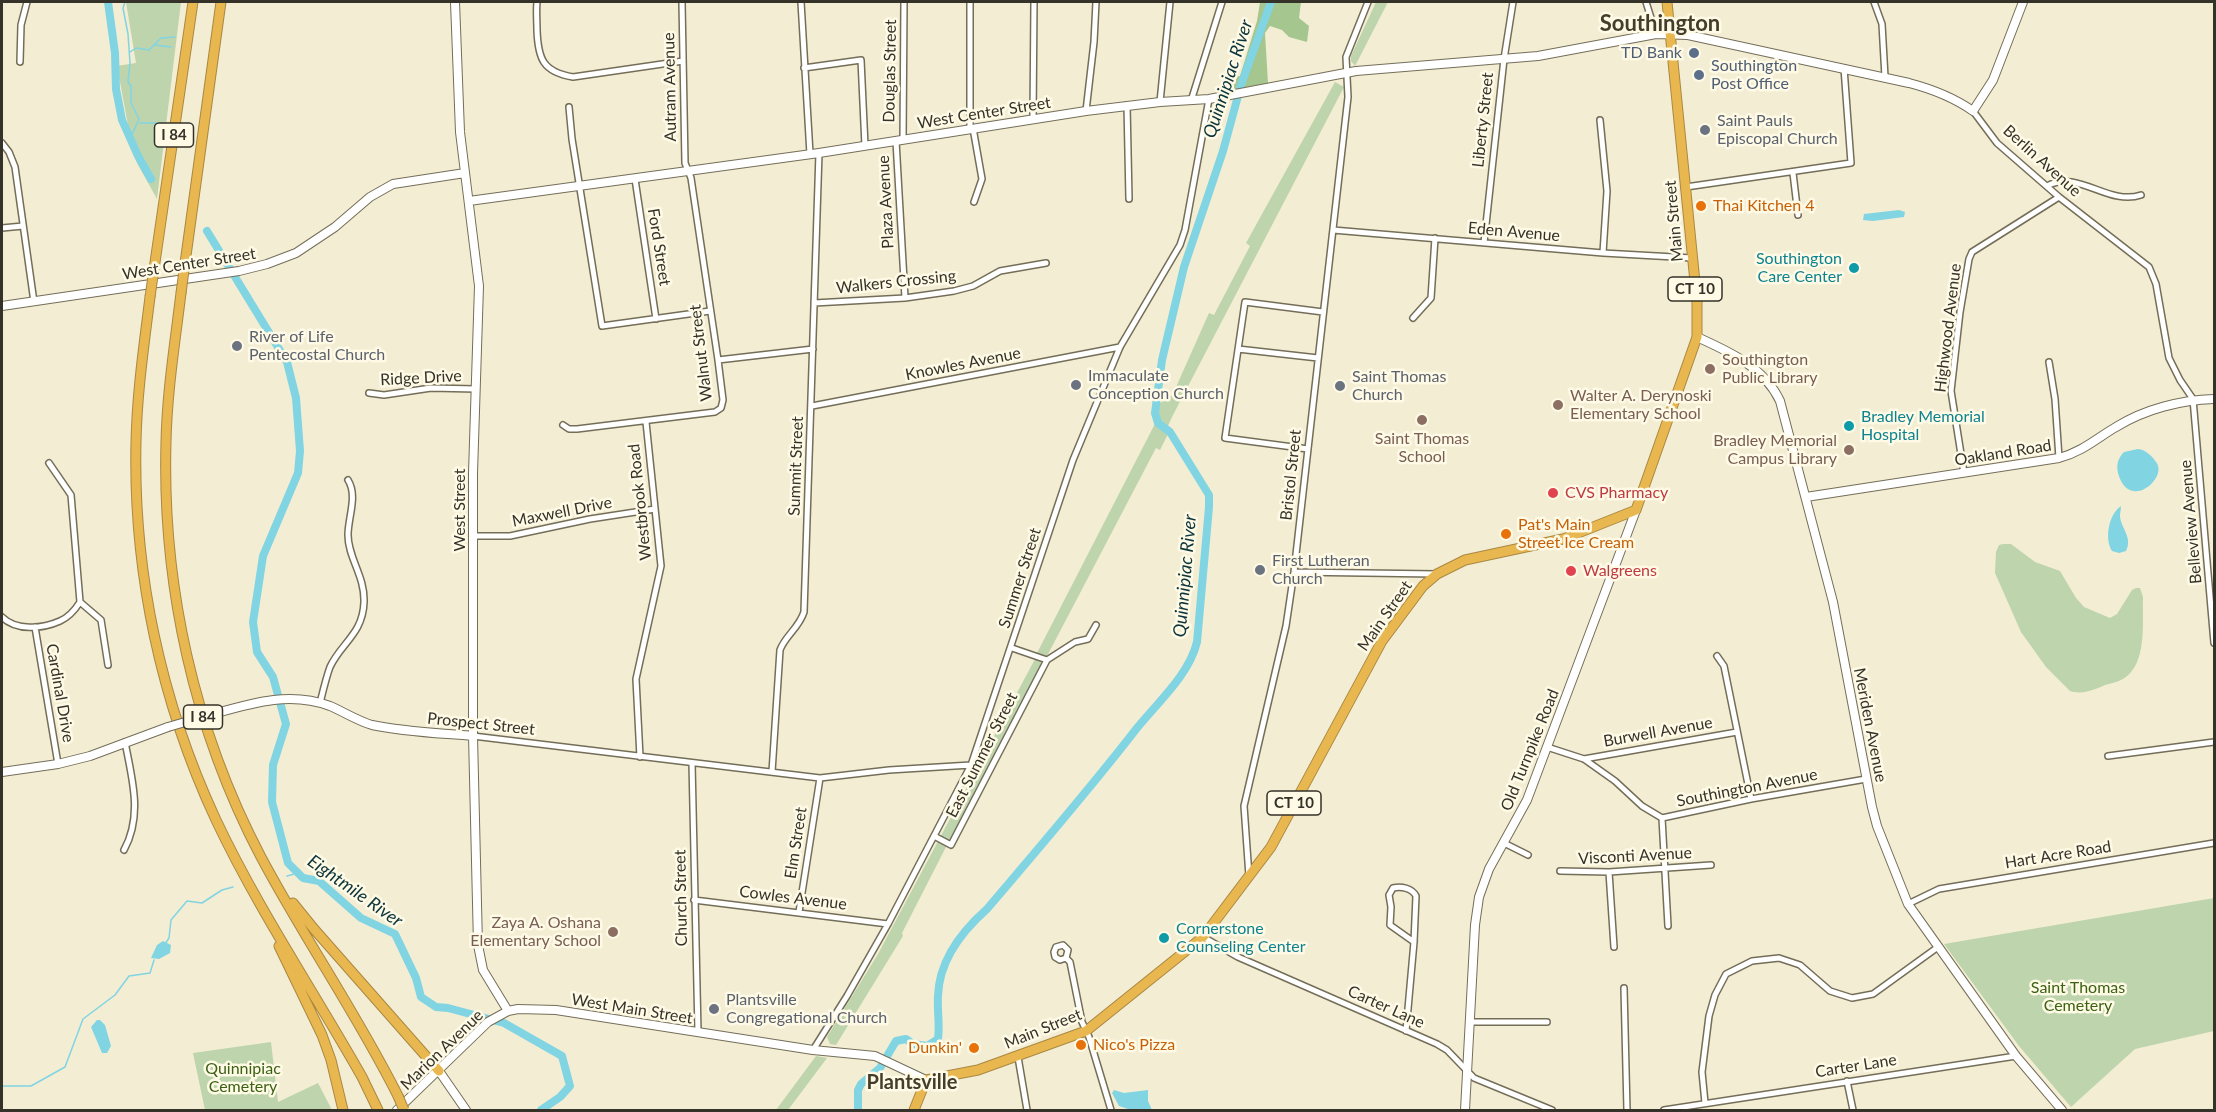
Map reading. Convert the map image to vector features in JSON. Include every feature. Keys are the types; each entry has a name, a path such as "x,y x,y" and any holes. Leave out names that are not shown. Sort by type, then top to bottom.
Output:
{"highway":[{"name":"I 84","path":"193,2 139,388 136,449 138,519 147,597 163,673 186,748 216,820 253,890 362,1077 378,1110"},
{"name":"I 84","path":"221,2 169,390 166,440 167,516 174,584 184,641 202,714 228,786 261,856 404,1110"},
{"name":"Main Street","path":"926,1080 954,1076 1018,1057 1086,1031 1203,938 1271,847 1382,641 1423,586 1437,574 1465,560 1563,539 1635,510 1697,337 1686,187 1666,2"},
{"path":"261,856 314,930 439,1071"},
{"path":"253,890 322,1035 331,1060 343,1110"},
{"path":"914,1110 926,1080"}],"main road":[{"name":"West Street","path":"455,2 460,132 479,286 473,536 473,736 478,953 487,977 508,1011"},
{"path":"1973,111 1993,80 2024,2"},
{"name":"West Center Street","path":"468,201 815,154 1126,105 1209,99 1347,73 1558,53 1656,34"},
{"name":"Berlin Avenue","path":"1656,34 1688,35 1885,77 1934,90 1973,111"},
{"name":"West Center Street","path":"2,306 227,273 267,264 303,249 335,227 370,197 393,184 465,173"},
{"name":"Meriden Avenue","path":"1697,337 1746,362 1762,374 1777,393 1785,414 1833,602 1877,826 1908,904 2016,1056 2062,1110"},
{"name":"Oakland Road","path":"1806,497 2059,458 2084,448 2128,420 2193,399 2214,399"},
{"name":"Old Turnpike Road","path":"1465,1110 1475,925 1479,897 1489,869 1527,800 1635,510"},
{"name":"Prospect Street","path":"2,772 58,764 90,756 168,728 269,699 287,698 320,703 369,724 401,730 473,736"},
{"name":"West Main Street","path":"508,1011 539,1008 813,1050 862,1054 884,1060 926,1080"},
{"name":"Marion Avenue","path":"397,1110 489,1022 508,1011"},
{"path":"439,1071 466,1110"}],"street":[{"path":"20,63 21,25 27,2"},
{"path":"537,2 538,48 541,59 557,75 573,77 683,61"},
{"name":"Autram Avenue","path":"682,2 685,163 689,170"},
{"name":"Summit Street","path":"772,772 780,650 783,642 801,621 804,612 812,406 815,154 804,68 801,2"},
{"name":"Douglas Street","path":"899,141 904,2"},
{"path":"970,2 971,129 982,179 974,202"},
{"path":"1034,2 1034,119"},
{"path":"1086,111 1096,2"},
{"path":"1160,102 1170,2"},
{"path":"1191,101 1222,2"},
{"name":"Bristol Street","path":"1249,877 1244,806 1286,626 1294,572 1348,97 1345,63 1348,49 1368,2"},
{"name":"Liberty Street","path":"1484,243 1504,59 1514,2"},
{"path":"1646,2 1656,34"},
{"path":"1874,2 1882,24 1885,77"},
{"path":"804,68 861,60 865,146"},
{"path":"1686,187 1851,163 1844,68"},
{"name":"Summer Street","path":"813,1050 888,924 972,765 1072,460 1120,347 1172,260 1182,237 1209,110 1209,99"},
{"path":"1126,105 1129,199"},
{"path":"570,107 572,139 602,326 710,311"},
{"name":"Berlin Avenue","path":"1973,111 1997,142 2059,196 2149,267 2156,284 2169,358 2193,399"},
{"path":"1600,120 1607,191 1603,253"},
{"name":"Plaza Avenue","path":"899,141 905,298"},
{"path":"2,143 9,152 15,167 34,302"},
{"name":"Walnut Street","path":"563,425 569,429 577,429 646,422 715,412 721,408 723,400 718,360 689,170"},
{"path":"1793,173 1798,214"},
{"name":"Ford Street","path":"635,178 656,319"},
{"path":"2047,186 2060,181 2073,182 2114,197 2132,198 2141,195"},
{"name":"Highwood Avenue","path":"1964,473 1951,391 1969,259 1972,252 2059,196"},
{"path":"2,228 23,226"},
{"name":"Eden Avenue","path":"1333,230 1603,253 1692,258"},
{"path":"1413,318 1431,298 1436,238"},
{"name":"Walkers Crossing","path":"814,303 905,298 954,291 973,286 1000,271 1046,263"},
{"path":"1308,449 1225,438 1245,302 1323,312"},
{"name":"Knowles Avenue","path":"812,406 1120,347"},
{"path":"718,360 813,349"},
{"path":"1238,349 1318,358"},
{"path":"2049,362 2055,399 2059,458"},
{"name":"Ridge Drive","path":"369,393 384,395 430,388 476,389"},
{"name":"Belleview Avenue","path":"2193,399 2214,643"},
{"name":"Westbrook Road","path":"640,757 636,679 661,566 646,422"},
{"path":"2,617 19,627 35,627 59,622 73,613 80,602 71,495 49,463"},
{"path":"320,703 330,668 354,636 364,605 361,577 350,549 348,536 353,493 348,480"},
{"name":"Maxwell Drive","path":"473,536 510,536 590,519 656,509"},
{"path":"1294,572 1437,574"},
{"path":"80,602 101,620 108,665"},
{"name":"East Summer Street","path":"934,836 951,845 1047,660 1075,642 1088,639 1096,625"},
{"name":"Cardinal Drive","path":"35,627 58,764"},
{"path":"1012,648 1047,660"},
{"path":"1717,656 1724,666 1751,799"},
{"name":"Burwell Avenue","path":"1584,759 1737,732"},
{"name":"Prospect Street","path":"473,736 820,778 890,770 972,765"},
{"path":"124,850 131,837 136,801 125,742"},
{"path":"2108,756 2214,742"},
{"name":"Southington Avenue","path":"1547,747 1584,759 1615,781 1642,806 1662,818 1751,799 1866,779"},
{"name":"Church Street","path":"692,763 698,1032"},
{"name":"Elm Street","path":"799,912 820,778"},
{"path":"1662,818 1668,926"},
{"path":"1504,843 1528,855"},
{"name":"Hart Acre Road","path":"1908,904 1938,889 2214,843"},
{"name":"Visconti Avenue","path":"1560,871 1609,872 1711,866"},
{"path":"1609,872 1614,947"},
{"path":"1406,1031 1414,942 1416,896 1414,892 1406,888 1393,888 1389,895 1390,925 1414,942"},
{"name":"Cowles Avenue","path":"694,900 888,924"},
{"name":"Carter Lane","path":"1203,938 1238,957 1447,1050 1474,1078 1552,1110"},
{"path":"1705,1103 1702,1072 1709,1016 1715,995 1726,974 1752,961 1779,958 1800,965 1830,991 1852,998 1873,994 1938,947"},
{"path":"1066,958 1070,962 1082,1022 1089,1036 1108,1110"},
{"path":"1624,988 1627,1110"},
{"path":"1470,1022 1547,1022"},
{"name":"Carter Lane","path":"1667,1110 2016,1056"},
{"path":"1018,1057 1027,1110"},
{"path":"1847,1081 1853,1110"}],"green space":[{"path":"126,2 181,2 157,199 137,163 117,66 136,63"},
{"path":"1260,2 1301,2 1299,18 1309,26 1307,42 1289,37 1282,30 1270,26 1265,33 1268,83 1233,90 1230,77 1240,76 1257,21"},
{"path":"1376,2 1388,2 1355,66 1351,61 1351,56"},
{"path":"1335,82 1344,87 1173,415 1167,428 1169,432 1160,450 1156,448 1046,658 1036,655 1159,416 1156,414 1157,403 1161,403 1161,394 1172,396 1209,313 1214,315 1250,246 1246,243"},
{"path":"2011,544 2035,562 2060,571 2084,607 2110,618 2117,614 2132,590 2140,588 2143,597 2142,642 2137,663 2131,672 2119,681 2079,692 2070,691 2046,667 2021,632 1995,573 1996,552 1999,545"},
{"path":"1035,659 1044,662 949,846 947,845 902,933 903,936 836,1045 830,1044 827,1037 878,954"},
{"name":"Saint Thomas Cemetery","path":"2214,898 2214,1031 2135,1049 2071,1107 2019,1046 1944,944"},
{"name":"Quinnipiac Cemetery","path":"271,1042 278,1102 318,1083 332,1110 205,1110 193,1053"},
{"path":"816,1056 827,1058 788,1110 776,1110"}],"water":[{"path":"1899,210 1905,212 1904,217 1863,220 1864,214"},
{"path":"2138,449 2151,456 2159,468 2153,483 2138,491 2130,490 2123,485 2117,467 2124,452"},
{"path":"2121,506 2120,516 2128,546 2126,551 2119,553 2112,551 2108,533 2113,515"},
{"path":"163,941 171,945 170,953 159,959 151,958 157,945"},
{"path":"97,1020 105,1025 111,1046 107,1053 102,1053 91,1027"},
{"path":"1114,1090 1124,1093 1148,1090 1148,1101 1152,1110 1131,1110 1119,1106 1112,1093"}],"waterway":[{"name":"Eightmile River","path":"108,2 115,53 116,89 122,120 151,179"},
{"path":"125,2 123,8 130,63 128,82 131,86 131,103 139,119 130,139"},
{"name":"Quinnipiac River","path":"858,1110 858,1090 861,1084 880,1068 896,1041 906,1039 913,1044 927,1046 938,1039 939,983 947,959 960,937 987,909 1172,688 1193,654 1197,642 1209,495 1170,432 1158,423 1155,413 1162,360 1184,267 1223,151 1241,85 1271,2"},
{"path":"130,52 136,48 149,50 161,38 175,37"},
{"path":"155,45 171,47"},
{"path":"140,123 157,123"},
{"name":"Eightmile River","path":"207,231 287,362 296,398 300,451 298,473 263,556 253,622 257,652 273,677 286,724 273,765 272,802 288,863 303,878 319,881 361,918 395,934 416,978 421,997 436,1007 504,1023 562,1056 570,1086 560,1097 541,1110"},
{"path":"287,876 298,873"},
{"path":"165,944 169,938 171,920 187,901 202,903 222,890 233,887"},
{"path":"2,1086 31,1086 65,1067 83,1019 115,995 129,976 150,973 154,960"}],"place":[{"name":"TD Bank","path":"1694,53"},
{"name":"Southington Post Office","path":"1699,75"},
{"name":"Saint Pauls Episcopal Church","path":"1705,130"},
{"name":"Thai Kitchen 4","path":"1701,206"},
{"name":"Southington Care Center","path":"1854,268"},
{"name":"River of Life Pentecostal Church","path":"237,346"},
{"name":"Southington Public Library","path":"1710,369"},
{"name":"Immaculate Conception Church","path":"1076,385"},
{"name":"Saint Thomas Church","path":"1340,386"},
{"name":"Walter A. Derynoski Elementary School","path":"1558,405"},
{"name":"Saint Thomas School","path":"1422,420"},
{"name":"Bradley Memorial Hospital","path":"1849,426"},
{"name":"Bradley Memorial Campus Library","path":"1849,450"},
{"name":"CVS Pharmacy","path":"1553,493"},
{"name":"Pat's Main Street Ice Cream","path":"1506,534"},
{"name":"First Lutheran Church","path":"1260,570"},
{"name":"Walgreens","path":"1571,571"},
{"name":"Zaya A. Oshana Elementary School","path":"613,932"},
{"name":"Cornerstone Counseling Center","path":"1164,938"},
{"name":"Plantsville Congregational Church","path":"714,1009"},
{"name":"Nico's Pizza","path":"1081,1045"},
{"name":"Dunkin'","path":"974,1048"}],"district":[{"name":"Southington","path":"1660,24"},
{"name":"Plantsville","path":"912,1083"}]}
